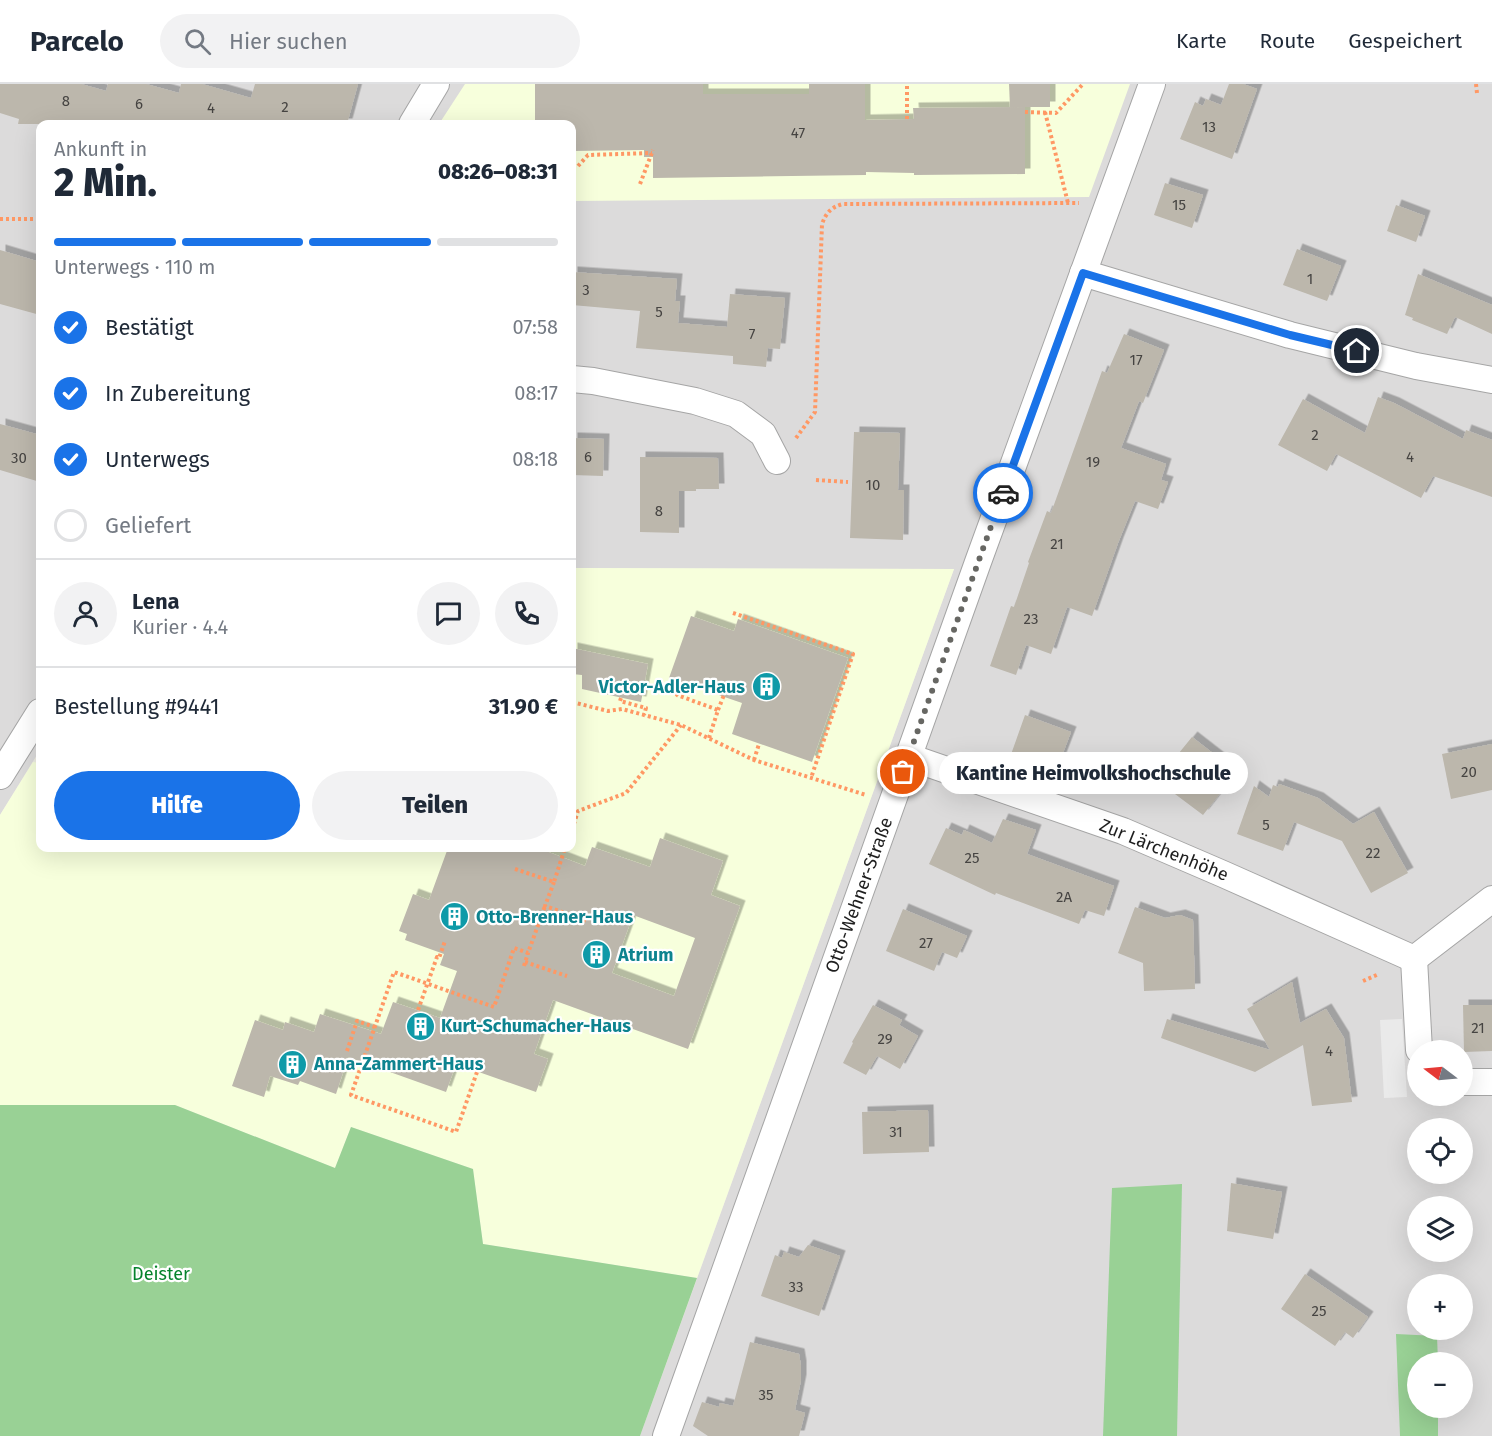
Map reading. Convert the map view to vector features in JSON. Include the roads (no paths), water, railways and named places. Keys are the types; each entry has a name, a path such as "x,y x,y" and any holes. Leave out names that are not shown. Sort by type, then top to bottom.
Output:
{"street":[{"path":"414,120 436,84"},
{"name":"Otto-Wehner-Straße","path":"666,1436 1152,84"},
{"path":"1083,273 1290,335 1416,366 1492,380"},
{"path":"576,379 695,401 736,414 763,434 777,461"},
{"path":"0,776 36,718"},
{"name":"Zur Lärchenhöhe","path":"909,757 1123,831 1414,959"},
{"path":"1418,1040 1414,959 1492,899"},
{"path":"1473,1083 1492,1082"}],"place":[{"name":"Victor-Adler-Haus","path":"766,687"},
{"name":"Kantine Heimvolkshochschule","path":"903,772"},
{"name":"Otto-Brenner-Haus","path":"455,917"},
{"name":"Atrium","path":"597,955"},
{"name":"Kurt-Schumacher-Haus","path":"420,1026"},
{"name":"Anna-Zammert-Haus","path":"293,1064"}],"park label":[{"name":"Deister","path":"161,1274"}]}
